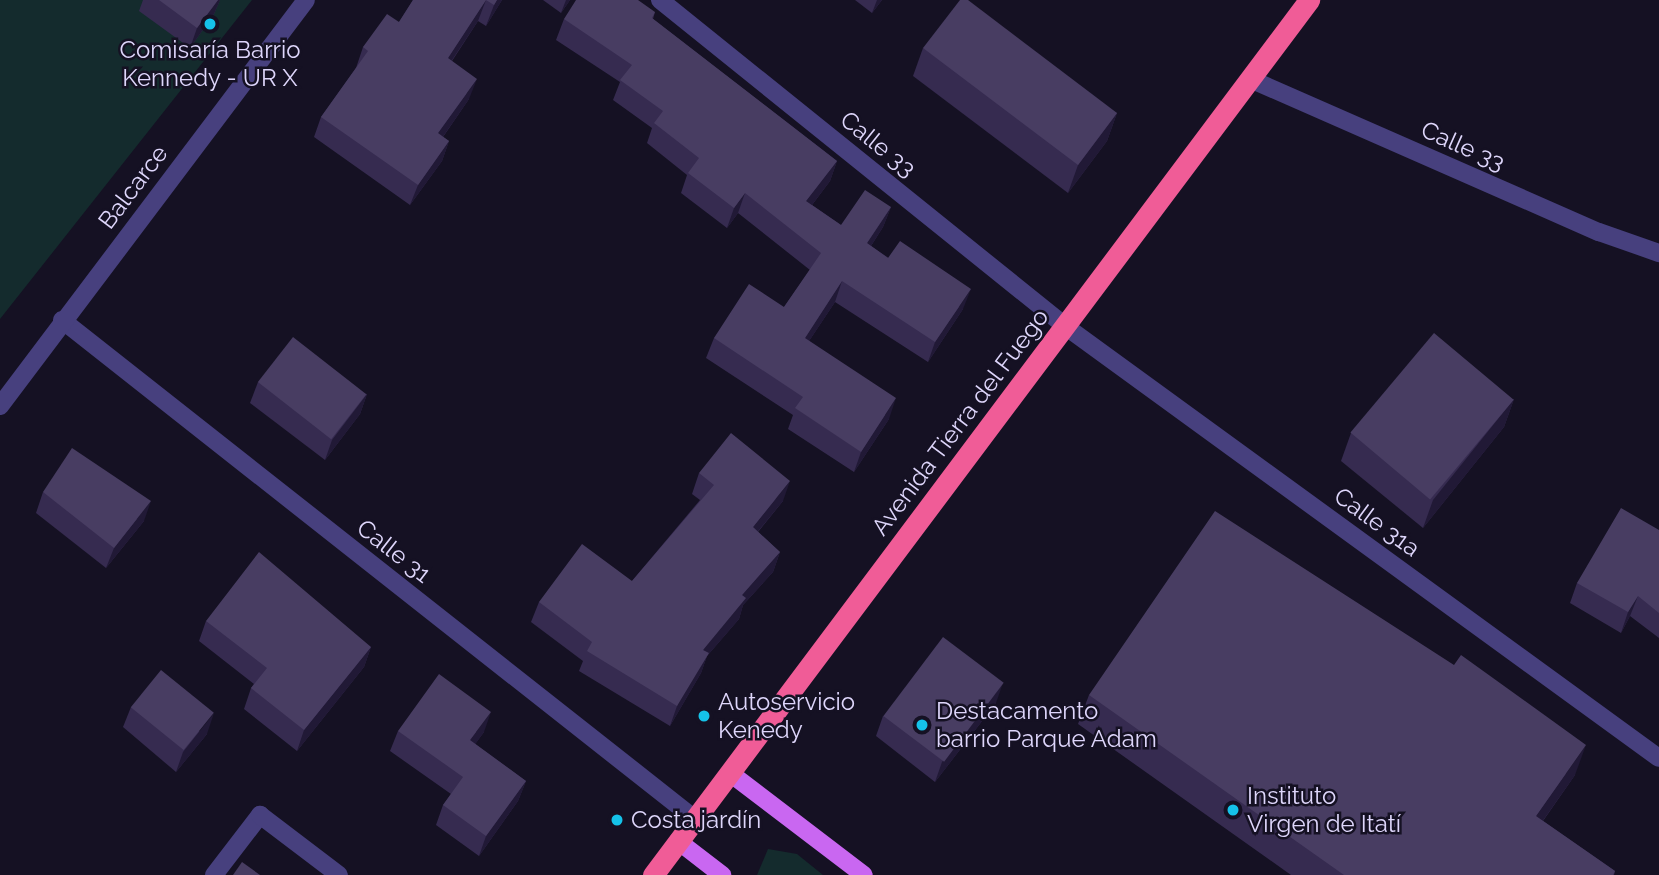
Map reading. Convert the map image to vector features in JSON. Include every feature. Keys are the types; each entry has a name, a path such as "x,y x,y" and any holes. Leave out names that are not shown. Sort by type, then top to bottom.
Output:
{"highway":[{"name":"Avenida Tierra del Fuego","path":"653,875 1309,0"}],"main road":[{"path":"730,772 864,875"},
{"path":"678,841 722,875"}],"street":[{"name":"Balcarce","path":"0,405 306,0"},
{"name":"Calle 33","path":"660,0 1065,326"},
{"name":"Calle 33","path":"1250,79 1599,232 1659,253"},
{"name":"Calle 31","path":"62,320 695,819"},
{"name":"Calle 31a","path":"1065,326 1659,758"},
{"path":"214,875 260,815 339,875"}],"green space":[{"path":"0,0 252,0 0,319"},
{"path":"768,849 797,854 823,875 757,875"}],"building":[{"path":"159,0 218,0 197,28"},
{"path":"413,0 486,0 448,58 477,79 438,133 449,141 418,185 321,117 368,51 363,47 387,14 399,22"},
{"path":"576,0 638,0 655,12 652,18 837,161 806,201 841,225 865,190 891,207 867,243 888,258 900,241 971,289 935,342 842,281 805,338 896,398 861,452 795,408 803,397 714,338 749,284 784,307 821,253 745,193 734,208 688,173 699,158 654,123 663,111 620,80 632,65 564,19"},
{"path":"960,0 968,0 1117,113 1078,165 923,48"},
{"path":"1434,333 1514,400 1430,499 1350,433"},
{"path":"293,337 366,394 331,439 258,382"},
{"path":"731,433 790,481 753,527 780,552 742,595 746,598 703,650 709,653 677,706 587,651 592,642 539,602 582,544 632,581 714,485 699,473"},
{"path":"72,448 151,501 114,548 43,492"},
{"path":"1621,508 1659,530 1659,613 1638,596 1628,612 1577,583"},
{"path":"1215,511 1454,665 1461,655 1586,745 1536,816 1615,871 1613,875 1344,875 1089,695"},
{"path":"259,552 371,647 304,730 251,688 267,668 206,621"},
{"path":"943,637 1004,683 944,762 883,716"},
{"path":"161,670 214,713 184,750 131,707"},
{"path":"439,674 491,712 470,740 526,781 486,836 443,805 463,777 398,731"},
{"path":"242,862 260,875 233,875"}],"place":[{"name":"Comisaría Barrio Kennedy - UR X","path":"210,24"},
{"name":"Autoservicio Kenedy","path":"704,716"},
{"name":"Destacamento barrio Parque Adam","path":"922,725"},
{"name":"Instituto Virgen de Itatí","path":"1233,810"},
{"name":"Costa jardín","path":"617,820"}]}
